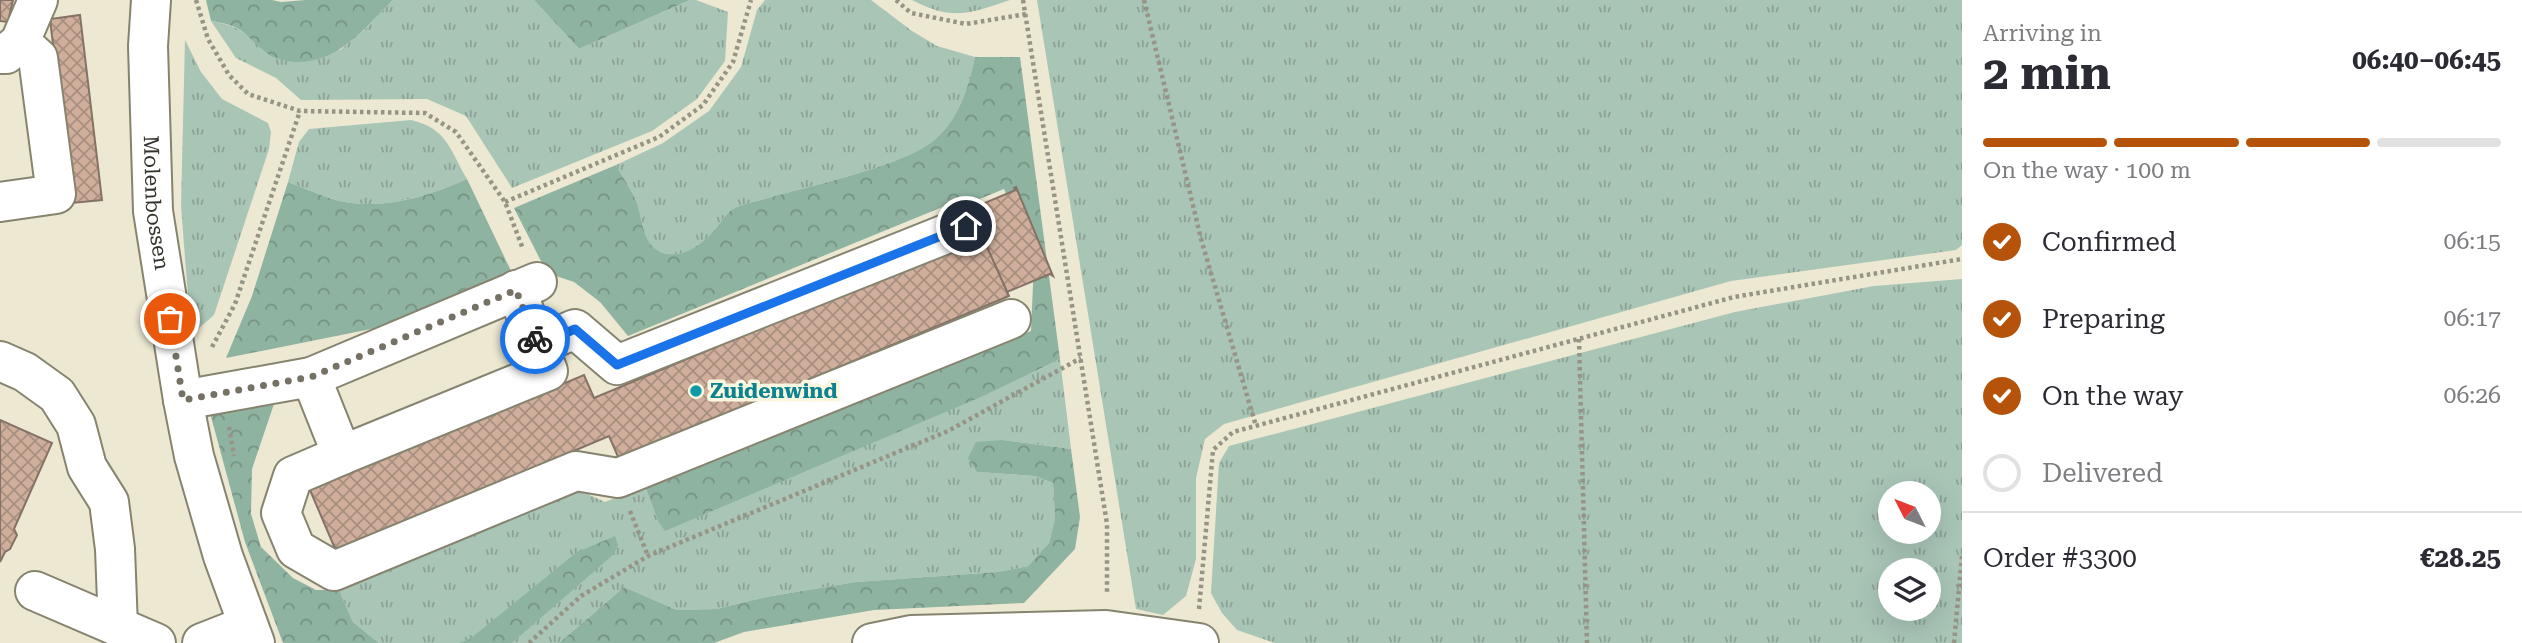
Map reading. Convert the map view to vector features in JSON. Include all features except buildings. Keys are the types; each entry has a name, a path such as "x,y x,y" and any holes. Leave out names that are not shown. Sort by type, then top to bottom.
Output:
{"street":[{"path":"0,202 56,194 38,58 10,48 38,0"},
{"name":"Molenbossen","path":"151,0 148,46 153,211 194,456 223,556 251,634"},
{"path":"538,345 575,329 617,365 966,226"},
{"path":"183,400 311,377 526,286 538,345 548,371 293,476 281,513 296,550 334,571 576,471 618,478 1011,318"},
{"path":"0,361 25,372 57,395 76,425 87,467 109,502 115,549 118,627"},
{"path":"311,377 342,455"},
{"path":"35,591 156,643"},
{"path":"872,643 911,635 1106,630 1198,642"},
{"path":"202,643 251,634"}],"path":[{"path":"196,0 208,39 229,75 248,94 299,111 425,113 456,132 505,202 526,286"},
{"path":"505,202 659,137 703,105 733,62 751,0"},
{"path":"896,0 911,13 965,24 1026,13"},
{"path":"1023,0 1107,524 1106,630"},
{"path":"1144,0 1201,239 1255,426"},
{"path":"209,352 235,304 299,111"},
{"path":"1198,642 1213,450 1233,432 1734,297 1962,259"},
{"path":"1579,339 1587,643"},
{"path":"529,643 581,596 648,556 948,430 1081,358"},
{"path":"618,478 648,556"},
{"path":"1954,643 1962,556"}],"green space":[{"path":"206,0 393,0 350,42 338,50 311,61 295,62 268,54 237,28 211,21"},
{"path":"393,0 534,0 579,49 690,0 696,0 728,12 725,61 697,99 652,131 512,188 466,116 427,99 301,100 276,78 236,58 211,21 229,25 242,32 267,54 340,50"},
{"path":"534,0 690,0 579,49"},
{"path":"765,0 871,0 937,46 975,57 961,103 942,133 919,150 879,167 735,208 712,233 693,248 679,254 663,253 656,250 647,239 637,203 616,165 663,143 709,111 741,67 757,10"},
{"path":"912,0 1010,0 972,12 950,13"},
{"path":"1037,0 1962,0 1962,245 1956,250 1731,281 1224,424 1205,439 1196,478 1196,559 1186,596 1163,615 1136,609"},
{"path":"185,40 201,72 222,99 268,123 271,132 269,149 214,315 191,335 181,206"},
{"path":"975,57 1020,57 1060,359 988,394 665,531 658,521 645,486 1031,331 1034,262 1004,189 960,207 957,201 628,336 600,302 574,282 547,273 514,208 616,165 635,198 644,232 651,245 663,253 679,254 706,238 735,208 879,167 901,159 933,141 956,113"},
{"path":"411,120 433,129 440,135 467,179 417,197 382,204 329,198 288,182 299,142 309,129"},
{"path":"467,179 513,275 497,277 386,326 226,358 252,296 288,182 329,198 382,204 434,192"},
{"path":"1962,279 1962,643 1275,643 1237,630 1222,613 1211,593 1219,463 1229,446 1735,312 1874,286"},
{"path":"1060,359 1071,449 1003,440 978,472 1035,476 1053,483 1055,518 1049,543 1028,566 998,572 856,582 766,597 716,609 677,610 624,587 559,643 512,643 526,630 458,643 379,643 353,622 339,590 581,491 605,502 645,486 658,521 988,394"},
{"path":"275,401 252,469 251,514 261,547 293,578 316,590 339,590 353,622 379,643 283,643 245,542 210,413"},
{"path":"1003,440 1071,449 1080,517 1075,549 1024,603 874,610 744,632 714,643 559,643 624,587 677,610 716,609 766,597 856,582 998,572 1028,566 1049,543 1055,518 1053,483 1035,476 977,472 968,458 976,442"},
{"path":"615,536 618,545 614,554 512,643 458,643 470,639 577,552"}],"way so far":[{"path":"170,319 183,400 311,377 516,290 535,339"}],"place":[{"name":"Zuidenwind","path":"696,391"}],"route":[{"path":"535,339 538,345 575,329 617,365 966,226"}]}
